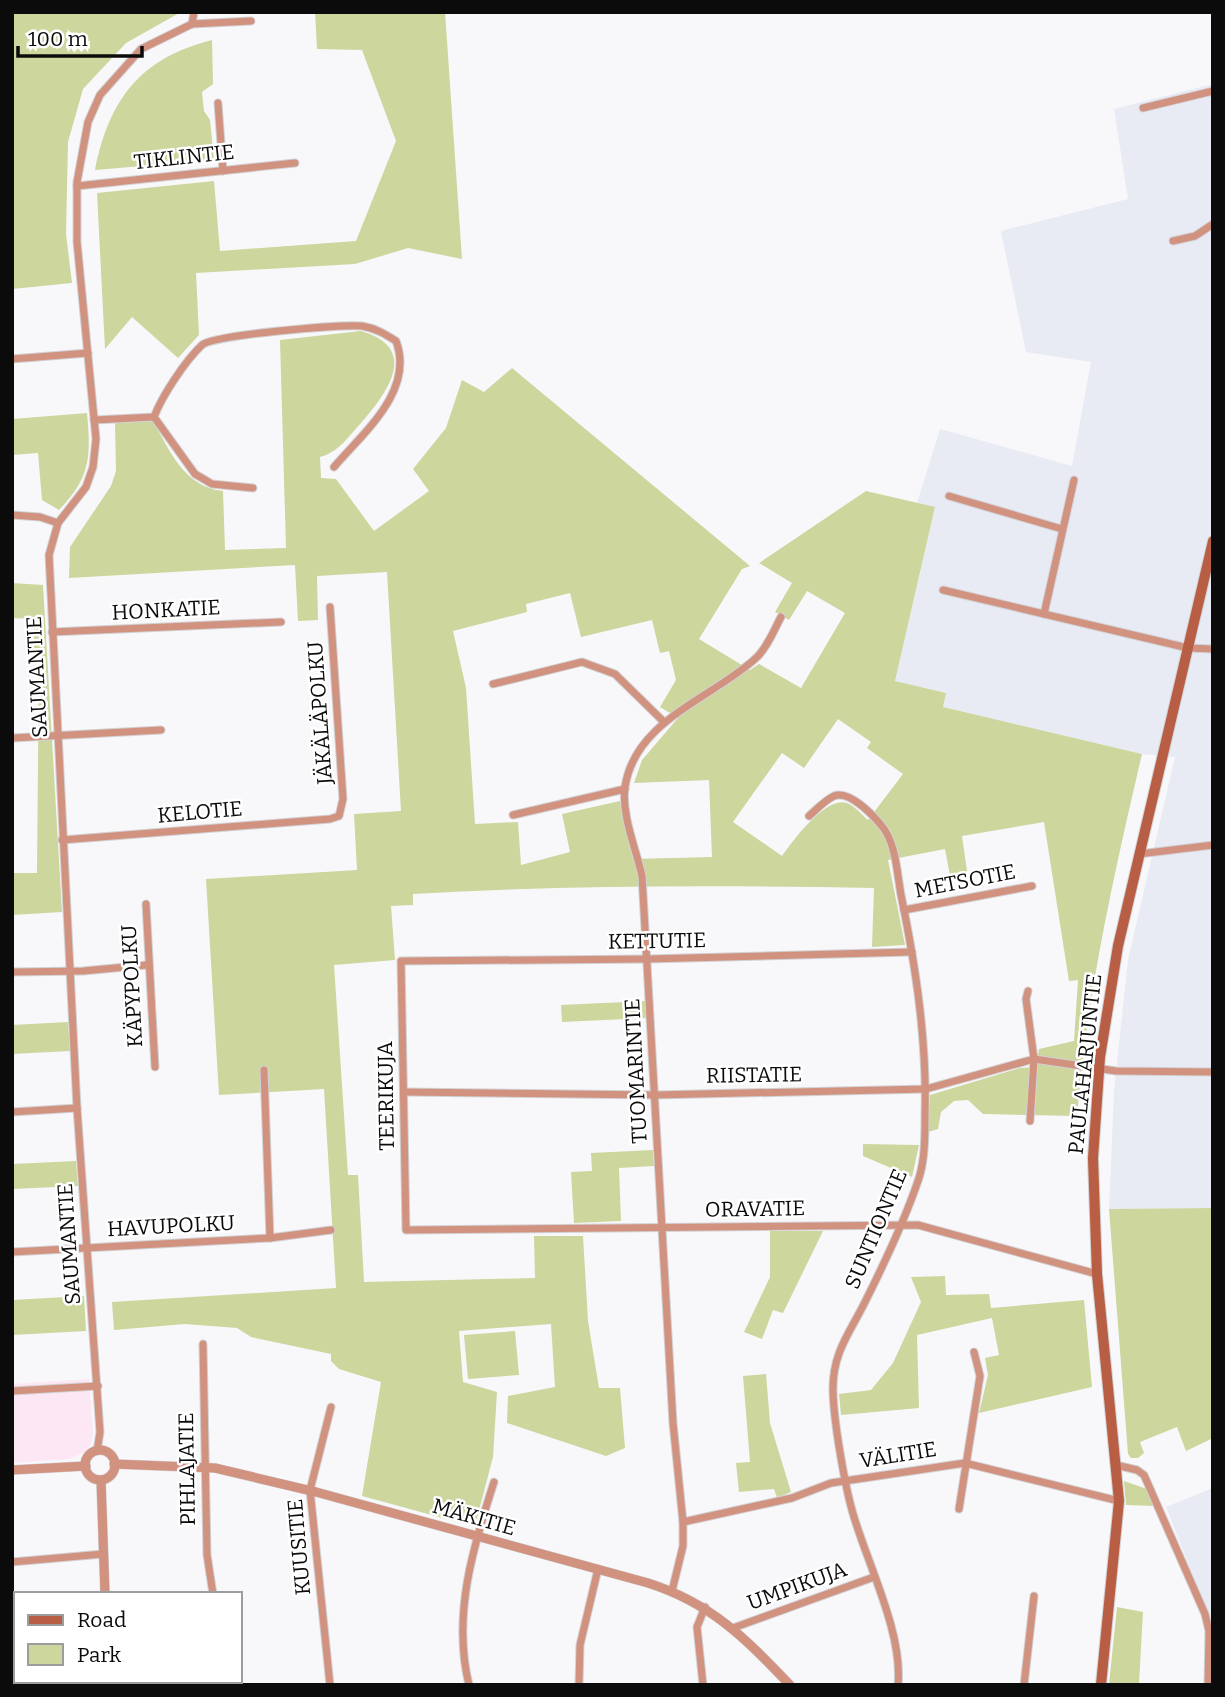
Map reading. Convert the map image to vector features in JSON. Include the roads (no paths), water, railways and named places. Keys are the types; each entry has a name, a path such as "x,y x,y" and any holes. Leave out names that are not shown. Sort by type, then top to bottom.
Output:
{"main road":[{"name":"PAULAHARJUNTIE","path":"1101,1685 1119,1501 1097,1274 1093,1158 1100,1067 1118,946 1213,541"}],"street":[{"path":"192,24 194,12"},
{"name":"SAUMANTIE","path":"97,1451 100,1432 98,1386 77,1108 48,555 58,523 86,487 93,467 94,420 77,242 80,149 100,95 141,49 192,24 251,21"},
{"path":"1143,108 1213,91"},
{"path":"218,103 223,171"},
{"name":"TIKLINTIE","path":"77,186 295,163"},
{"path":"1173,241 1195,236 1213,224"},
{"path":"155,417 160,402 203,344 236,336 361,326 381,331 396,341 402,369 389,402 334,467"},
{"path":"12,359 88,353"},
{"path":"94,420 155,417"},
{"path":"155,417 194,474 212,484 253,488"},
{"path":"1044,614 1074,480"},
{"path":"949,496 1062,529"},
{"path":"12,515 40,517 58,523"},
{"path":"943,590 1188,648 1213,649"},
{"name":"JÄKÄLÄPOLKU","path":"330,607 343,799 339,816"},
{"path":"513,816 625,789 629,772 643,747 664,722 759,656 781,617"},
{"name":"HONKATIE","path":"52,632 281,622"},
{"path":"493,684 582,662 615,674 664,722"},
{"path":"12,738 161,730"},
{"name":"TUOMARINTIE","path":"625,789 642,876 661,1228 676,1458 683,1522 683,1546 672,1591"},
{"name":"SUNTIONTIE","path":"809,816 832,796 841,795 852,799 885,830 893,851 923,1027 925,1140 920,1175 901,1225 865,1302 837,1352 833,1392 853,1514 893,1636 900,1672 898,1685"},
{"name":"KELOTIE","path":"62,840 330,819 339,816"},
{"path":"1139,854 1213,845"},
{"name":"METSOTIE","path":"904,910 1032,886"},
{"name":"KÄPYPOLKU","path":"145,904 155,1067"},
{"name":"KETTUTIE","path":"401,961 648,959 912,952"},
{"name":"TEERIKUJA","path":"401,961 407,1230"},
{"path":"12,972 70,972 147,965"},
{"path":"1028,991 1026,999 1034,1059 1030,1121"},
{"name":"RIISTATIE","path":"404,1092 655,1095 926,1089 1034,1059 1116,1071 1213,1072"},
{"path":"264,1070 270,1238"},
{"path":"12,1112 77,1108"},
{"name":"ORAVATIE","path":"407,1230 918,1225 1097,1274"},
{"name":"HAVUPOLKU","path":"12,1252 270,1238 331,1230"},
{"name":"PIHLAJATIE","path":"203,1344 207,1555 213,1592"},
{"path":"959,1509 980,1376 974,1352"},
{"path":"12,1391 98,1386"},
{"name":"KUUSITIE","path":"330,1685 310,1490 331,1407"},
{"path":"97,1451 110,1454 114,1464 111,1475 101,1480 90,1476 86,1466 89,1455 97,1451"},
{"name":"VÄLITIE","path":"683,1522 792,1498 831,1483 965,1463 1119,1501"},
{"name":"MÄKITIE","path":"114,1464 204,1467 310,1490 672,1591 705,1607 733,1628 790,1685"},
{"path":"1116,1465 1137,1470 1144,1475 1205,1614 1209,1631 1208,1685"},
{"path":"12,1470 86,1466"},
{"path":"101,1480 105,1592"},
{"path":"469,1685 464,1665 465,1591 477,1536 494,1482"},
{"path":"12,1562 103,1554"},
{"path":"579,1685 580,1645 598,1569"},
{"name":"UMPIKUJA","path":"733,1628 874,1577"},
{"path":"1024,1685 1034,1596"},
{"path":"703,1685 697,1627 705,1607"}]}
